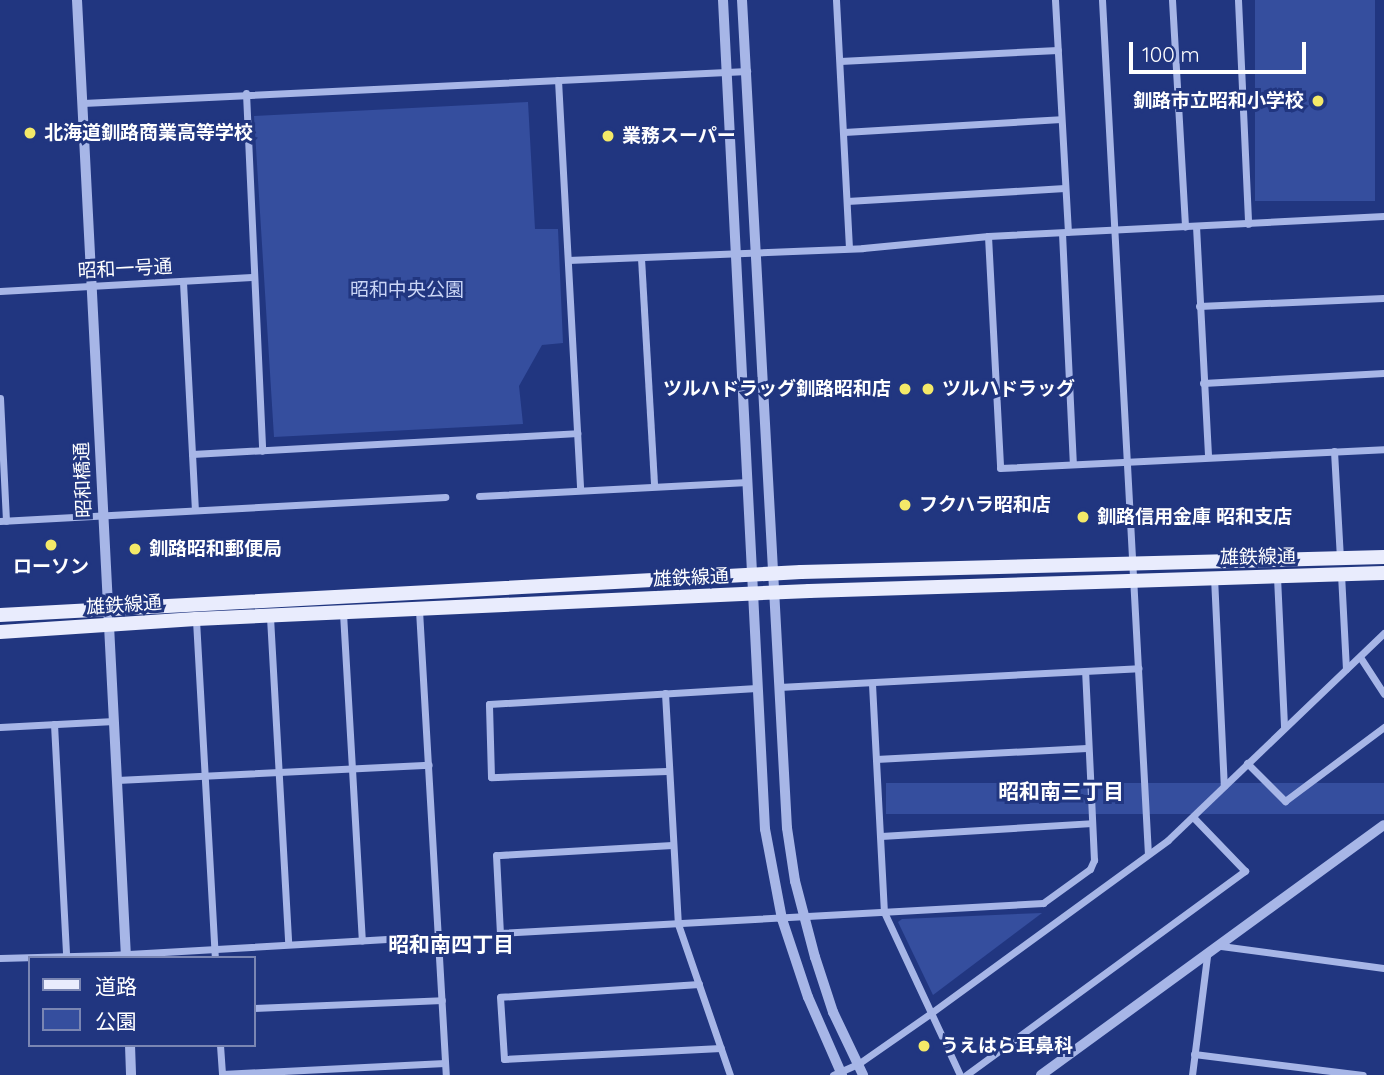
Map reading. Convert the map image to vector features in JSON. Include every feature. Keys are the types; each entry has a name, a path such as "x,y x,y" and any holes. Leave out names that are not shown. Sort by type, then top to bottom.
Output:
{"main road":[{"name":"雄鉄線通","path":"0,615 771,574 1384,557"},
{"name":"雄鉄線通","path":"0,632 196,619 772,593 1384,573"}],"street":[{"name":"昭和橋通","path":"77,0 126,956"},
{"path":"723,0 765,829 782,919 838,1074 860,1070 931,1013 1193,817 1384,633"},
{"path":"751,0 742,0 772,593 787,828 804,918 833,1012 860,1070"},
{"path":"836,0 849,248"},
{"path":"1055,0 1065,188 1073,464"},
{"path":"1102,0 1147,854"},
{"path":"1172,0 1185,227"},
{"path":"1238,0 1248,224"},
{"path":"840,61 1058,50"},
{"path":"83,103 246,93 747,71"},
{"path":"558,80 580,489"},
{"path":"246,93 252,277 262,451"},
{"path":"844,132 1061,119"},
{"path":"848,201 1065,188"},
{"path":"568,260 849,248 988,236 1384,216"},
{"path":"1196,226 1208,457"},
{"path":"988,236 1000,468 1384,449"},
{"path":"641,258 654,486"},
{"name":"昭和一号通","path":"0,291 252,277"},
{"path":"183,282 195,510"},
{"path":"1199,306 1384,298"},
{"path":"1203,383 1384,373"},
{"path":"0,398 3,521 445,497"},
{"path":"192,454 577,433"},
{"path":"1334,451 1340,558"},
{"path":"479,496 748,482"},
{"path":"1341,574 1346,670"},
{"path":"1277,576 1284,727"},
{"path":"1214,577 1224,786"},
{"path":"419,610 446,1075"},
{"path":"343,613 362,940"},
{"path":"270,617 288,944"},
{"path":"196,619 215,956"},
{"path":"1360,657 1384,694"},
{"path":"779,687 1138,668"},
{"path":"672,845 496,855 500,933 1043,903 1090,869 1094,860 1085,671"},
{"path":"872,684 884,912 960,1075"},
{"path":"667,771 491,776 489,704 757,688"},
{"path":"665,693 667,771 678,924 730,1075"},
{"path":"0,727 114,721"},
{"path":"54,724 66,956 126,956 214,948 438,936"},
{"path":"1247,763 1285,801 1384,727"},
{"path":"876,759 1087,748"},
{"path":"117,780 429,765"},
{"path":"967,1075 1245,871 1193,817"},
{"path":"881,836 1092,823"},
{"path":"1041,1075 1384,825"},
{"path":"1221,946 1384,968"},
{"path":"1192,1075 1207,956"},
{"path":"0,958 28,957"},
{"path":"699,984 500,997 504,1059 721,1048"},
{"path":"256,1009 442,1000"},
{"path":"130,1047 131,1075"},
{"path":"220,1047 222,1074 445,1063"},
{"path":"1194,1054 1363,1075"}],"green space":[{"name":"釧路市立昭和小学校","path":"1255,0 1375,0 1375,201 1255,201"},
{"name":"昭和中央公園","path":"528,102 535,229 558,229 563,343 542,345 519,386 523,424 274,437 254,116"},
{"path":"886,783 1384,783 1384,814 886,814"},
{"path":"1042,913 933,995 898,922 902,919"}],"place":[{"name":"釧路市立昭和小学校","path":"1318,101"},
{"name":"北海道釧路商業高等学校","path":"30,133"},
{"name":"業務スーパー","path":"608,136"},
{"name":"ツルハドラッグ釧路昭和店","path":"905,389"},
{"name":"ツルハドラッグ","path":"928,389"},
{"name":"フクハラ昭和店","path":"905,505"},
{"name":"釧路信用金庫 昭和支店","path":"1083,517"},
{"name":"ローソン","path":"51,545"},
{"name":"釧路昭和郵便局","path":"135,549"},
{"name":"うえはら耳鼻科","path":"924,1046"}],"district":[{"name":"昭和南三丁目","path":"1061,791"},
{"name":"昭和南四丁目","path":"451,944"}]}
